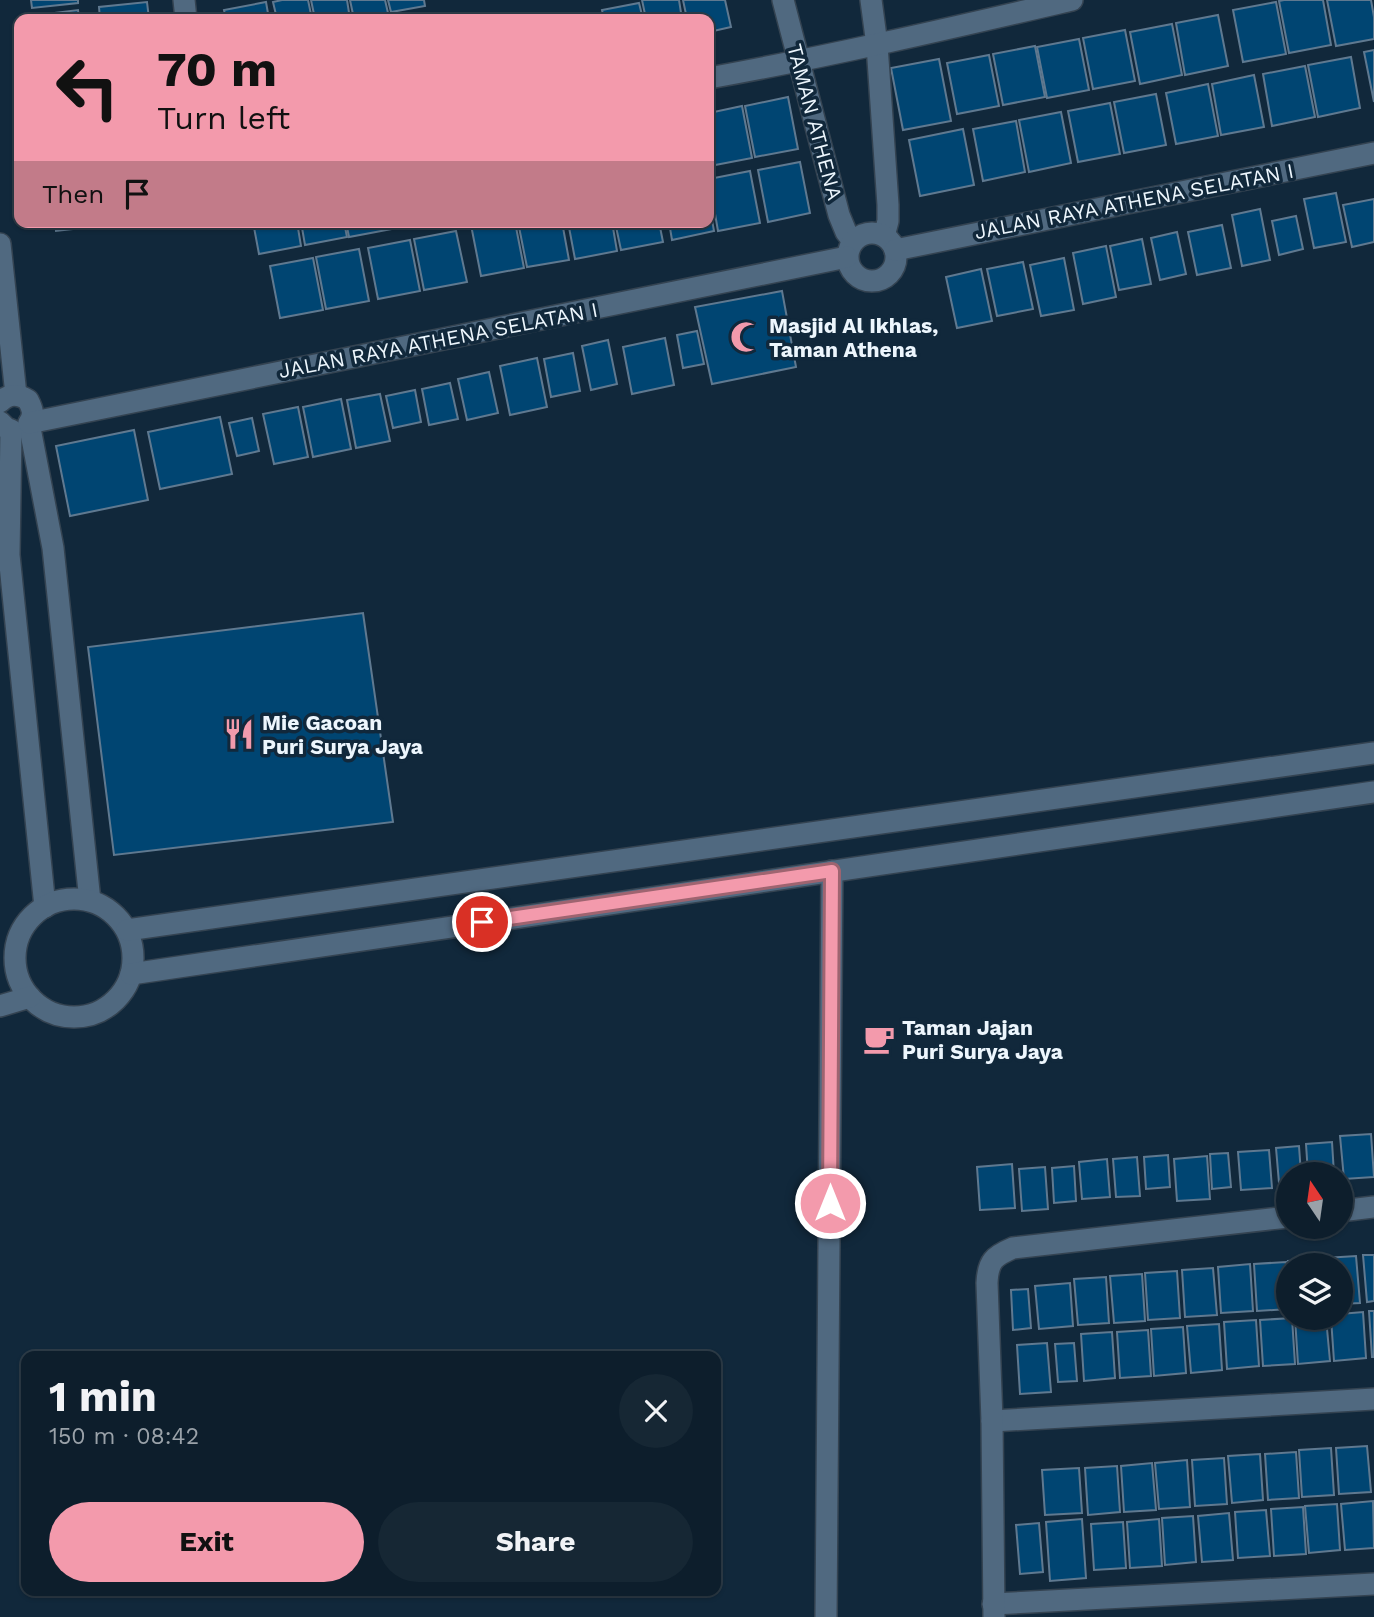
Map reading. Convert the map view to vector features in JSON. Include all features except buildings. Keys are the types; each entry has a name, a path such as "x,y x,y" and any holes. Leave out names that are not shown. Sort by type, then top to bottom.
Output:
{"street":[{"name":"TAMAN ATHENA","path":"783,0 850,249"},
{"path":"870,0 877,45 890,243 895,261 892,270 875,281 864,280 856,275 850,267 850,249 862,234 874,233 890,243"},
{"path":"714,77 799,62 1072,0"},
{"name":"JALAN RAYA ATHENA SELATAN I","path":"890,243 941,240 1374,153"},
{"path":"0,244 8,398 27,400 33,414 14,425"},
{"name":"JALAN RAYA ATHENA SELATAN I","path":"14,425 850,249"},
{"path":"14,425 54,548 90,901"},
{"path":"14,425 9,555 45,907"},
{"path":"127,930 1374,753"},
{"path":"131,974 1374,792"},
{"path":"826,1617 832,871"},
{"path":"59,901 90,901 111,912 127,930 132,945 131,974 124,990 112,1003 96,1013 78,1017 61,1015 44,1008 30,996 21,983 16,967 16,951 10,936 45,907 59,901"},
{"path":"0,1006 30,996"},
{"path":"1353,1209 1374,1207"},
{"path":"1276,1218 1013,1248 994,1258 987,1270 992,1421 993,1610 1374,1584"},
{"path":"992,1421 1374,1399"}],"place":[{"name":"Masjid Al Ikhlas, Taman Athena","path":"746,337"},
{"name":"Mie Gacoan Puri Surya Jaya","path":"239,734"},
{"name":"Taman Jajan Puri Surya Jaya","path":"879,1039"}],"route":[{"path":"482,922 832,871 830,1203"}]}
